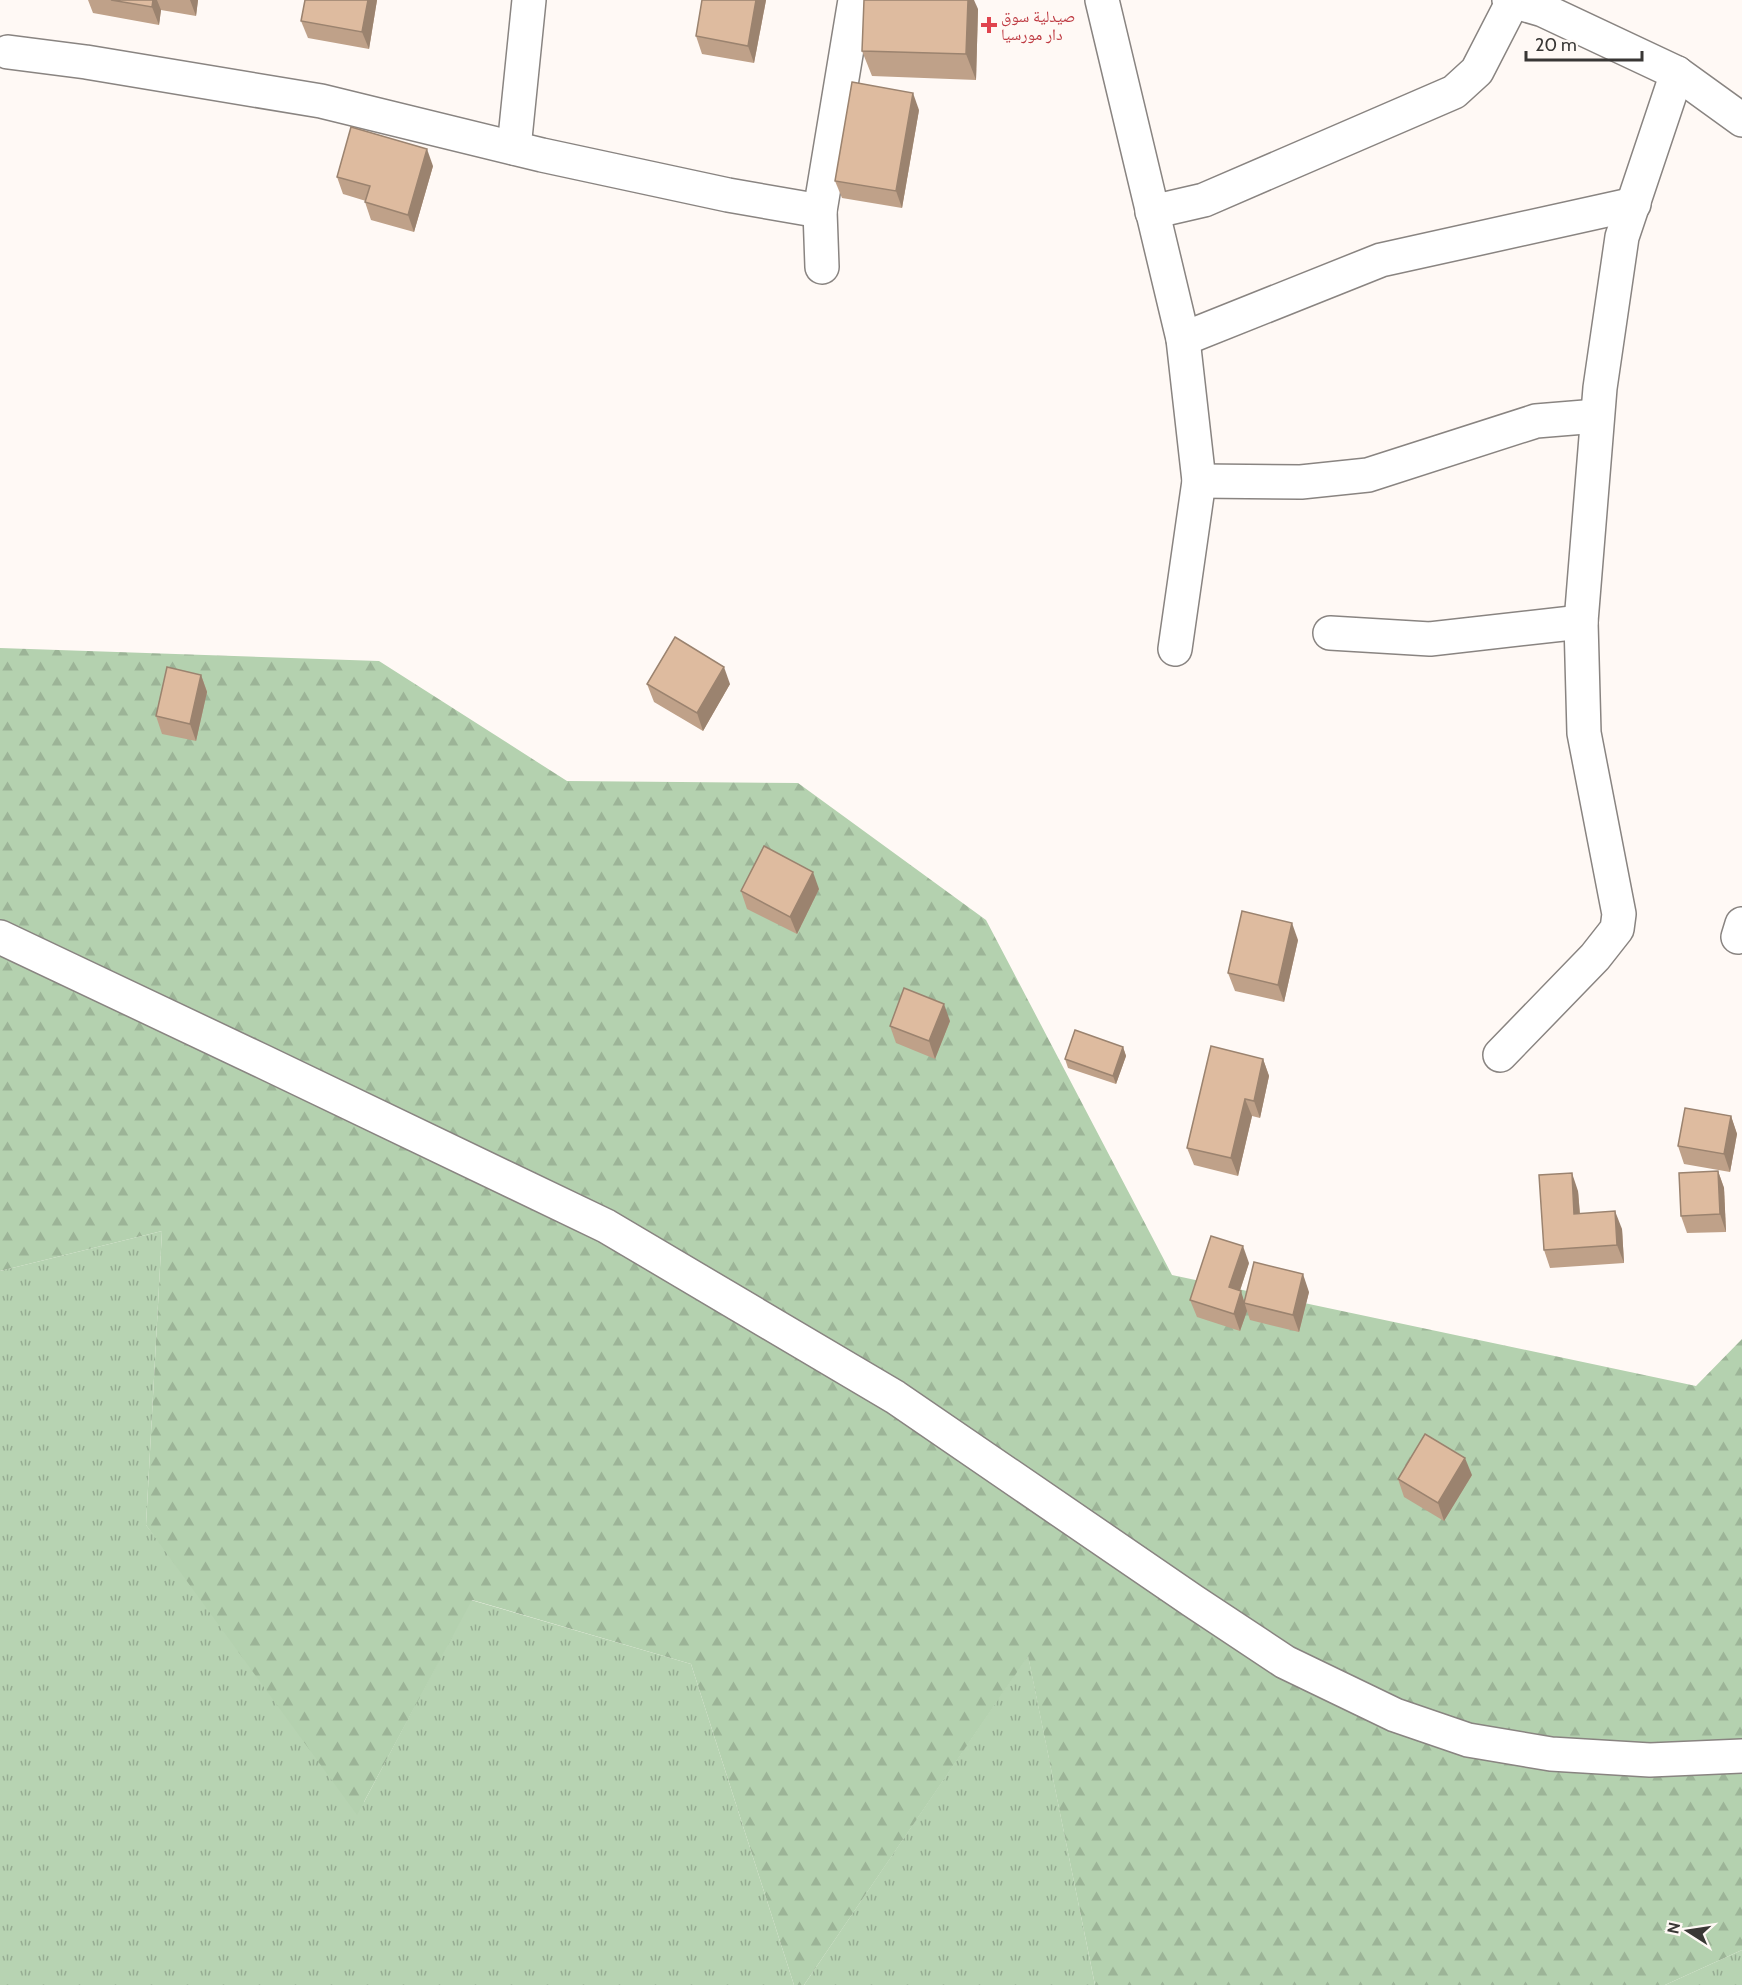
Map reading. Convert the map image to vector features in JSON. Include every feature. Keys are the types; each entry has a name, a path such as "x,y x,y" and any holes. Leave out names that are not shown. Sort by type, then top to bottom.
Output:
{"street":[{"path":"514,148 529,0"},
{"path":"822,267 820,211 855,0"},
{"path":"1102,0 1183,339 1199,481 1175,649"},
{"path":"1152,212 1204,200 1454,92 1477,71 1511,1 1543,10 1677,73 1742,120"},
{"path":"8,52 86,62 321,101 514,148 728,195 820,211"},
{"path":"1500,1054 1595,957 1617,929 1619,914 1584,733 1581,622 1597,416 1622,237 1677,73"},
{"path":"1183,339 1381,260 1634,204"},
{"path":"1199,481 1301,482 1368,475 1536,421 1597,416"},
{"path":"1330,633 1430,639 1581,622"},
{"path":"0,938 606,1226 896,1396 1285,1662 1395,1715 1468,1740 1551,1754 1650,1760 1742,1756"}],"green space":[{"path":"0,648 379,661 567,781 798,783 986,920 1172,1275 1696,1386 1742,1339 1742,1950 1665,1985 1095,1985 1028,1656 804,1985 794,1985 691,1664 472,1600 357,1815 146,1525 162,1231 0,1271"},
{"path":"162,1231 146,1525 364,1802 471,1600 691,1664 794,1985 0,1985 0,1271"},
{"path":"1028,1655 1095,1985 804,1985"},
{"path":"1742,1950 1742,1985 1665,1985"}],"building":[{"path":"111,0 153,0 152,7"},
{"path":"305,0 368,0 362,32 301,21"},
{"path":"702,0 756,0 748,46 696,36"},
{"path":"864,0 968,0 966,54 862,51"},
{"path":"852,82 913,93 896,191 835,181"},
{"path":"351,127 427,149 408,215 365,202 370,186 337,177"},
{"path":"675,637 724,667 697,713 647,684"},
{"path":"167,667 201,675 190,724 156,716"},
{"path":"764,846 813,872 790,917 741,891"},
{"path":"1242,911 1292,923 1278,985 1228,973"},
{"path":"904,988 944,1004 929,1041 890,1026"},
{"path":"1075,1030 1123,1047 1113,1076 1065,1059"},
{"path":"1211,1046 1263,1059 1254,1101 1245,1099 1231,1158 1187,1148"},
{"path":"1685,1108 1731,1116 1724,1154 1678,1146"},
{"path":"1718,1171 1720,1214 1681,1216 1679,1173"},
{"path":"1572,1173 1574,1214 1615,1211 1617,1245 1544,1250 1539,1175"},
{"path":"1211,1236 1243,1246 1229,1287 1241,1291 1234,1314 1190,1300"},
{"path":"1254,1262 1303,1274 1293,1315 1244,1303"},
{"path":"1425,1434 1465,1458 1438,1503 1398,1479"}],"place":[{"name":"صيدلية سوق دار مورسيا","path":"989,25"}]}
